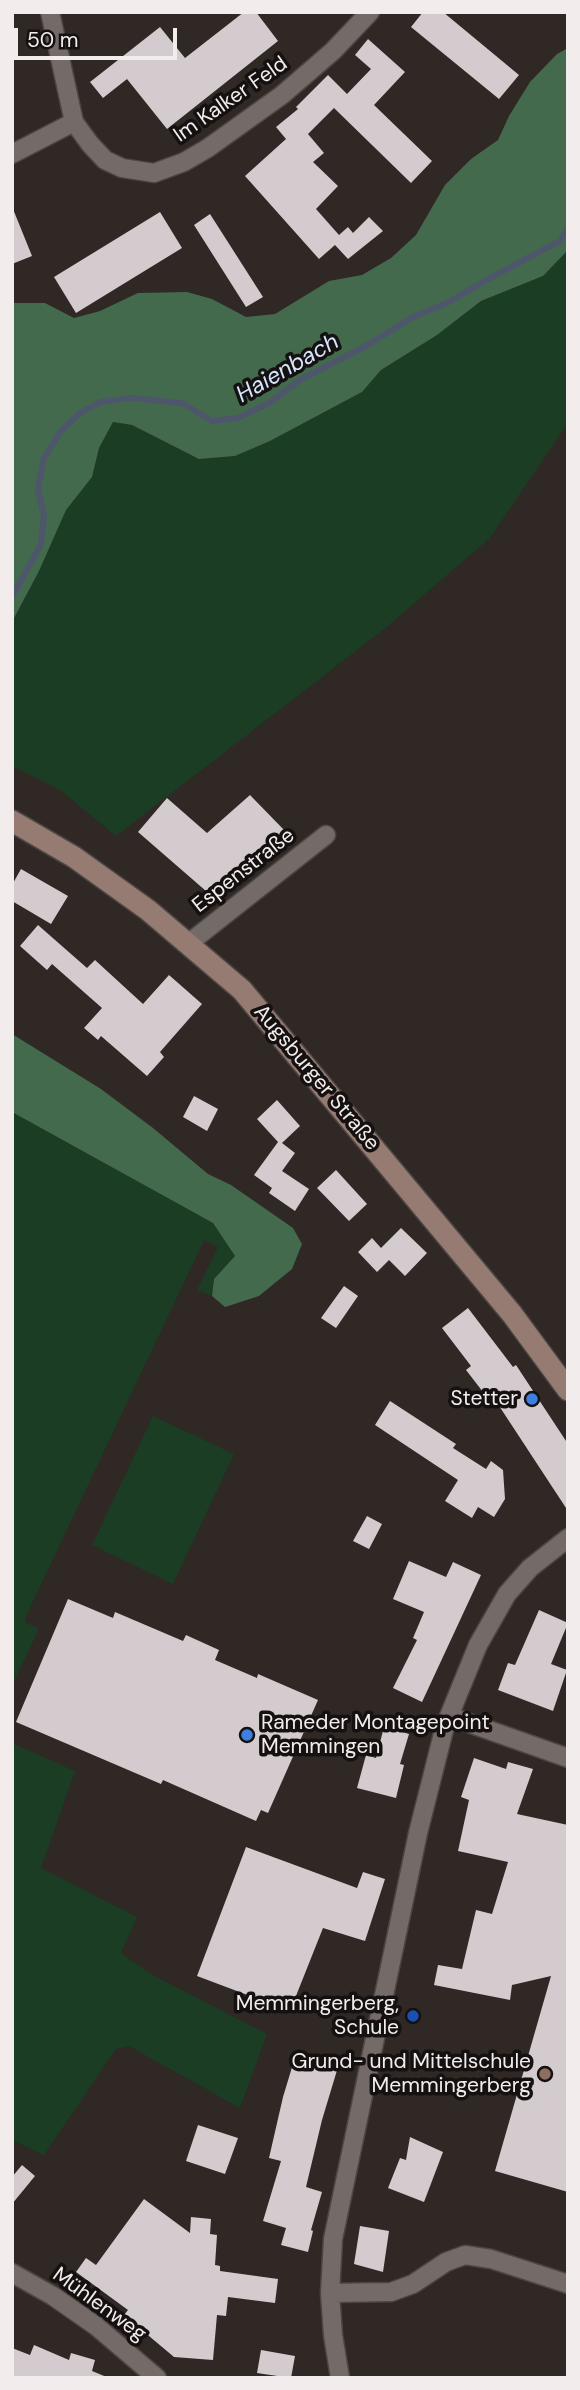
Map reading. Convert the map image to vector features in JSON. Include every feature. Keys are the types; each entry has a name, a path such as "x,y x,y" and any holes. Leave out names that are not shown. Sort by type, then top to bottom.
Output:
{"street":[{"name":"Im Kalker Feld","path":"50,12 74,122 105,160 122,169 154,173 208,148 282,95 333,51 370,12"},
{"path":"12,155 74,122"},
{"name":"Augsburger Straße","path":"12,821 74,857 148,910 242,990 512,1314 568,1390"},
{"name":"Espenstraße","path":"190,943 327,835"},
{"path":"340,2378 330,2293 332,2239 418,1833 449,1716 478,1645 507,1594 530,1569 568,1538"},
{"path":"449,1716 568,1759"},
{"path":"330,2293 391,2292 413,2284 446,2262 466,2255 491,2259 568,2284"},
{"name":"Mühlenweg","path":"12,2273 53,2296 96,2326 156,2378"}],"green space":[{"path":"568,48 568,250 543,276 481,301 437,335 381,370 362,392 270,441 235,456 199,459 132,425 113,422 99,448 92,477 66,510 39,571 12,622 12,303 45,303 74,318 100,311 138,293 187,292 212,299 246,317 275,314 329,281 362,275 391,258 416,235 445,185 471,159 498,140 530,82 557,54"},
{"path":"568,250 568,423 490,538 383,630 116,836 60,790 12,766 12,622 39,571 66,509 92,477 99,448 113,422 132,425 199,459 235,456 270,441 362,392 381,370 437,335 481,301 543,276"},
{"path":"12,1034 101,1089 208,1174 231,1185 293,1228 302,1244 292,1269 259,1296 225,1307 212,1296 214,1279 235,1256 213,1223 12,1112"},
{"path":"12,1112 213,1223 235,1256 214,1279 212,1296 197,1290 218,1247 204,1240 28,1612 25,1622 39,1629 12,1686"},
{"path":"153,1416 234,1454 173,1584 92,1545"},
{"path":"12,1743 75,1771 41,1868 137,1917 121,1953 149,1973 267,2034 240,2108 129,2046 116,2049 44,2155 12,2140"}],"building":[{"path":"244,12 256,12 278,41 167,129 127,79 103,98 90,82 160,27 185,58"},
{"path":"423,12 443,12 519,75 499,99 411,27"},
{"path":"368,39 405,72 374,105 432,161 411,183 334,108 308,134 324,153 313,162 338,186 316,209 339,235 348,227 353,233 369,217 383,231 348,259 335,245 319,259 245,176 286,139 276,127 298,109 296,107 328,75 347,94 371,69 355,55"},
{"path":"12,210 32,256 12,264"},
{"path":"160,212 182,248 76,313 54,277"},
{"path":"210,214 263,297 246,307 194,225"},
{"path":"250,795 285,831 214,898 138,832 167,798 207,833"},
{"path":"21,869 68,896 51,924 12,901 12,885"},
{"path":"38,925 87,968 95,960 143,1004 169,975 202,1004 160,1052 164,1057 147,1076 101,1036 98,1040 84,1028 102,1008 52,964 47,970 20,946"},
{"path":"194,1096 218,1109 207,1131 183,1117"},
{"path":"277,1100 300,1126 282,1143 295,1153 282,1171 309,1189 295,1211 269,1193 272,1188 254,1175 278,1142 257,1119"},
{"path":"336,1170 367,1204 349,1221 317,1188"},
{"path":"401,1228 427,1253 405,1276 389,1260 377,1272 358,1252 372,1238 381,1248"},
{"path":"344,1286 358,1296 336,1328 321,1318"},
{"path":"468,1308 513,1367 516,1365 568,1444 568,1511 488,1389 483,1392 466,1370 471,1366 442,1328"},
{"path":"390,1401 456,1444 453,1448 486,1469 491,1461 503,1470 505,1499 494,1517 478,1507 472,1518 445,1501 458,1480 375,1425"},
{"path":"367,1516 382,1524 369,1549 353,1541"},
{"path":"409,1561 446,1577 453,1562 481,1575 422,1702 393,1688 417,1640 413,1638 424,1612 393,1599"},
{"path":"68,1599 113,1618 115,1612 183,1641 186,1635 219,1650 215,1660 257,1678 258,1674 318,1700 268,1813 261,1810 256,1821 163,1780 161,1784 16,1722"},
{"path":"539,1610 568,1623 551,1664 567,1670 553,1711 498,1690 508,1663 515,1665"},
{"path":"384,1727 409,1734 400,1764 404,1765 396,1798 357,1788 366,1755 376,1758"},
{"path":"474,1758 506,1769 508,1762 533,1769 517,1814 568,1825 568,2192 495,2171 551,1976 512,1985 510,2000 434,1985 438,1965 462,1969 476,1910 492,1914 508,1862 458,1851 469,1800 461,1797"},
{"path":"246,1847 357,1888 363,1872 385,1879 365,1941 323,1928 290,2011 197,1976"},
{"path":"296,2054 338,2067 306,2187 322,2192 308,2252 281,2245 286,2228 263,2221 281,2161 269,2158"},
{"path":"198,2125 238,2138 225,2174 186,2161"},
{"path":"410,2137 443,2152 424,2202 388,2188 400,2158 406,2160"},
{"path":"22,2165 35,2176 12,2204 12,2177"},
{"path":"144,2199 190,2233 191,2217 211,2219 210,2234 217,2235 215,2265 220,2266 220,2271 278,2279 275,2303 228,2297 226,2316 217,2315 213,2360 174,2357 124,2315 128,2310 76,2272 86,2258 96,2265"},
{"path":"360,2226 389,2231 383,2272 354,2264"},
{"path":"34,2345 69,2360 71,2353 95,2360 92,2371 109,2378 12,2378 12,2348 30,2355"},
{"path":"261,2350 295,2356 291,2378 257,2373"}],"waterway":[{"name":"Haienbach","path":"12,597 41,544 44,516 38,489 44,458 61,431 79,414 100,402 131,398 182,403 212,421 238,418 269,403 300,380 366,346 413,317 447,303 560,241 568,228"}],"place":[{"name":"Stetter","path":"532,1399"},
{"name":"Rameder Montagepoint Memmingen","path":"247,1735"},
{"name":"Memmingerberg, Schule","path":"413,2016"},
{"name":"Grund- und Mittelschule Memmingerberg","path":"545,2074"}]}
